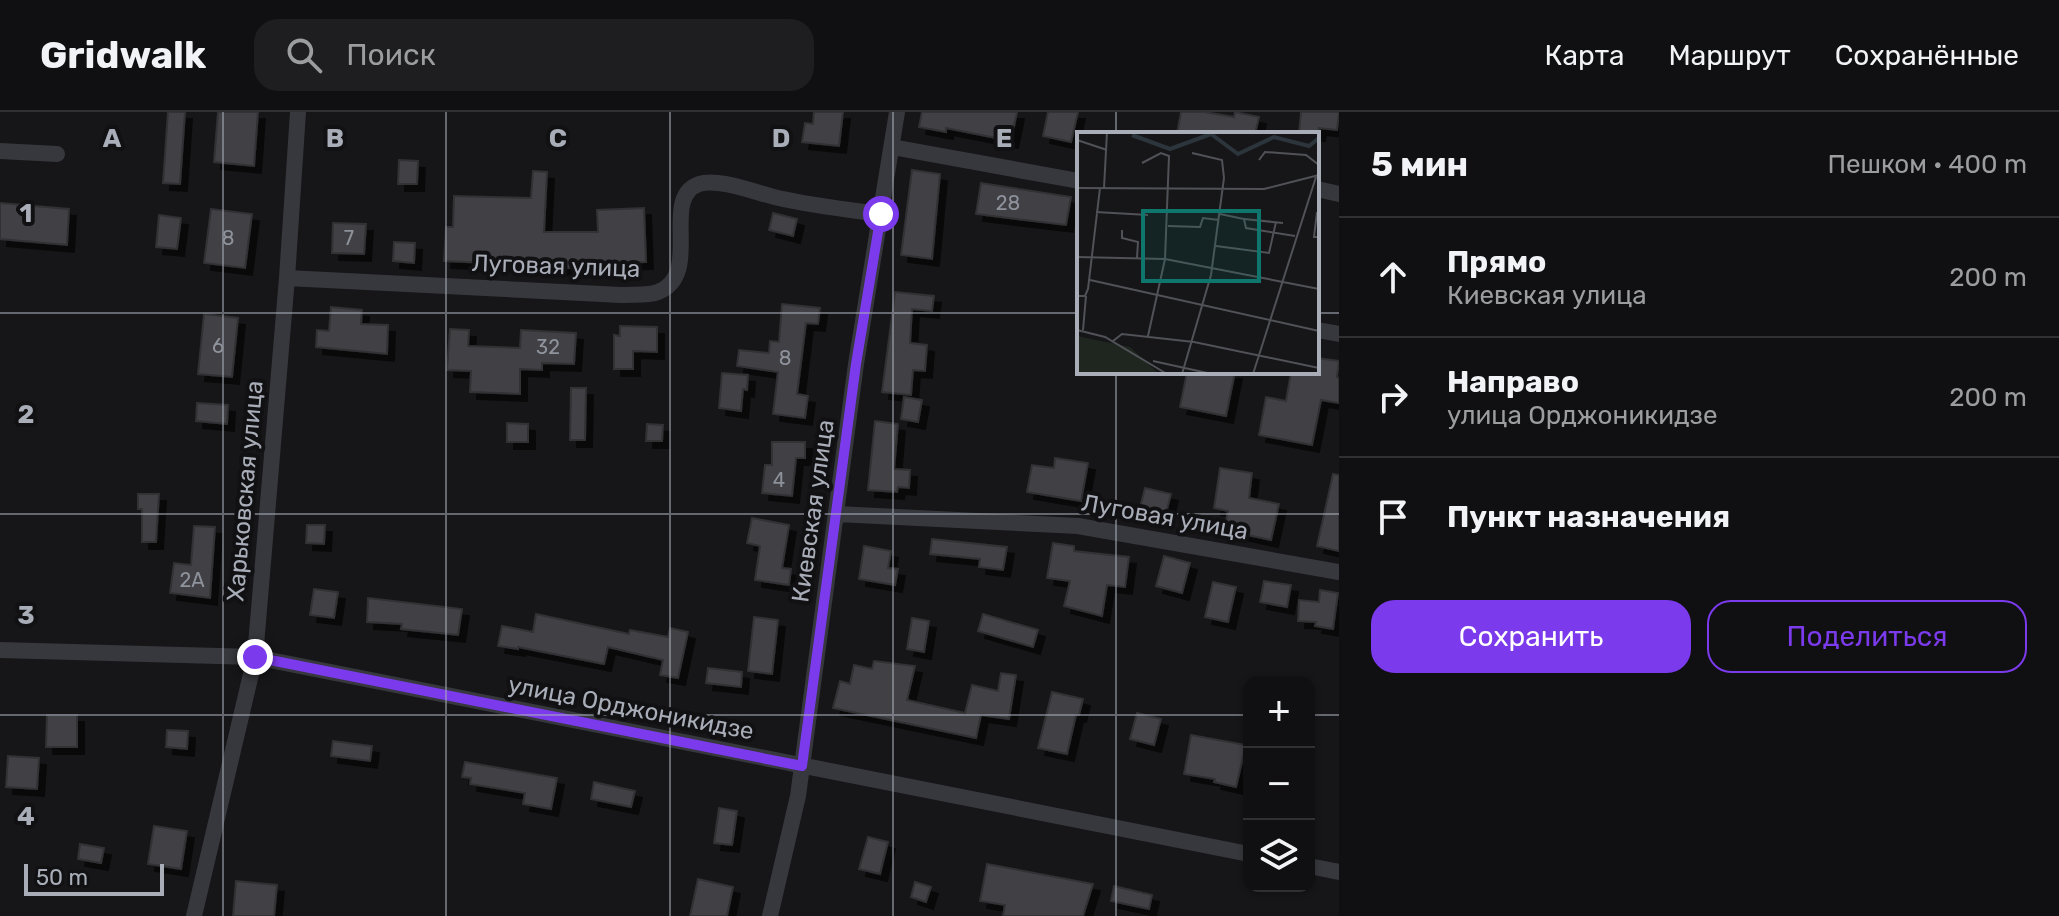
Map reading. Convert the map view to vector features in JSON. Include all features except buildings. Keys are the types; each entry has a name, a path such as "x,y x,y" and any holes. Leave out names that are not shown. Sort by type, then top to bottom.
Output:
{"street":[{"name":"Харьковская улица","path":"194,916 255,657 298,112"},
{"name":"Киевская улица","path":"770,916 789,842 802,766 856,364 897,112"},
{"path":"892,147 1077,181"},
{"path":"0,151 57,154"},
{"name":"Луговая улица","path":"287,278 621,295 658,292 673,282 679,269 682,202 698,184 718,183 782,199 881,214"},
{"path":"1319,189 1339,194"},
{"path":"1319,330 1339,334"},
{"name":"Луговая улица","path":"837,514 1078,526 1339,572"},
{"name":"улица Орджоникидзе","path":"0,650 255,657 1243,853"},
{"path":"1315,867 1339,872"}],"route":[{"path":"255,657 802,766 856,364 881,214"}]}
